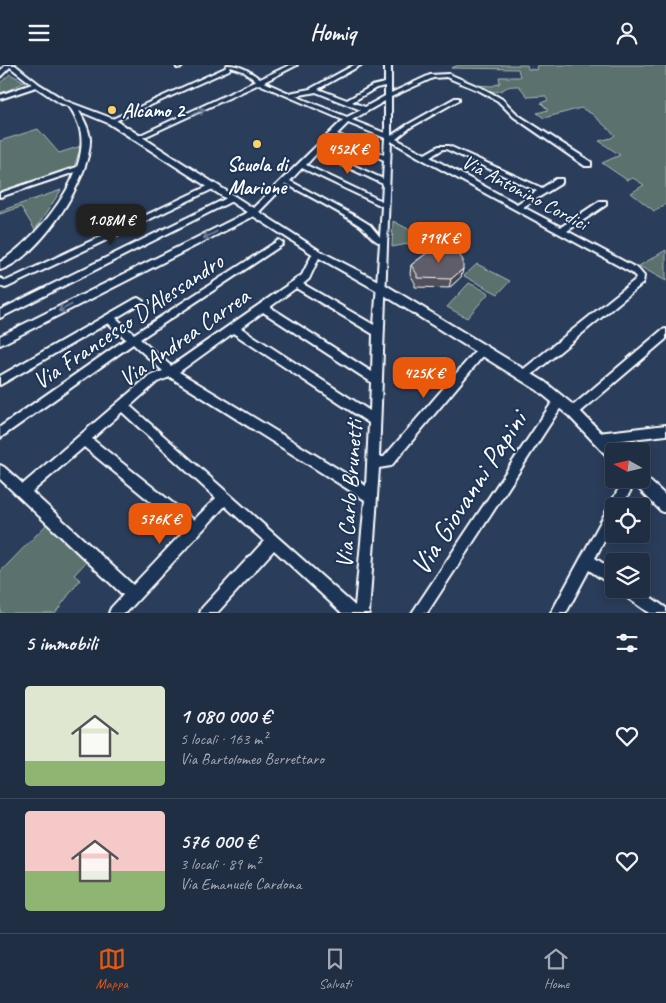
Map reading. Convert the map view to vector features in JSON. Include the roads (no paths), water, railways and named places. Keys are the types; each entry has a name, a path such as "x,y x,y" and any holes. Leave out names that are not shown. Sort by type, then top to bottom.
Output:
{"street":[{"name":"Via Antonino Cordici","path":"230,65 245,70 260,81 288,95 390,138 635,271 640,276 640,281 524,375"},
{"path":"111,121 227,69 230,65"},
{"path":"138,138 294,65"},
{"path":"288,95 313,89 358,65"},
{"name":"Via Carlo Brunetti","path":"362,613 372,497 380,287 387,159 390,138 388,65"},
{"path":"5,69 37,85 64,102 111,121 317,253 380,287 524,375 573,412 605,445"},
{"path":"0,341 253,213 347,120 389,95 436,74 446,75 495,96 507,105 516,116 588,164"},
{"path":"347,102 374,87 388,84"},
{"path":"0,97 37,85"},
{"path":"313,89 365,109"},
{"path":"390,138 458,99"},
{"path":"0,267 32,242 48,225 80,169 86,151 86,138 73,105"},
{"path":"332,134 387,159"},
{"path":"424,158 441,147 447,147 542,191"},
{"path":"316,150 386,183"},
{"path":"301,165 385,205"},
{"path":"0,195 80,169"},
{"path":"285,181 366,226 373,236 384,241"},
{"path":"517,207 559,181"},
{"path":"0,281 5,285 213,187"},
{"path":"0,314 232,199"},
{"path":"561,231 603,203"},
{"name":"Via Francesco D'Alessandro","path":"0,433 133,339 279,243"},
{"name":"Via Andrea Carrea","path":"24,492 153,379 171,372 306,277 317,253"},
{"path":"296,284 378,332"},
{"path":"0,381 138,301"},
{"path":"263,307 376,380"},
{"path":"109,318 171,372 372,497"},
{"path":"233,328 375,421"},
{"path":"573,412 666,333"},
{"path":"373,463 387,462 483,350"},
{"name":"Via Giovanni Papini","path":"419,613 559,401"},
{"path":"123,406 354,613"},
{"path":"598,438 664,433"},
{"path":"84,440 195,529"},
{"path":"0,471 134,594"},
{"path":"648,488 666,506"},
{"path":"116,613 225,497"},
{"path":"558,613 605,524"},
{"path":"207,613 273,541"},
{"path":"586,560 605,573"},
{"path":"640,598 661,613"}],"place":[{"name":"Alcamo 2","path":"112,110"},
{"name":"Scuola di Marione","path":"257,144"}]}
